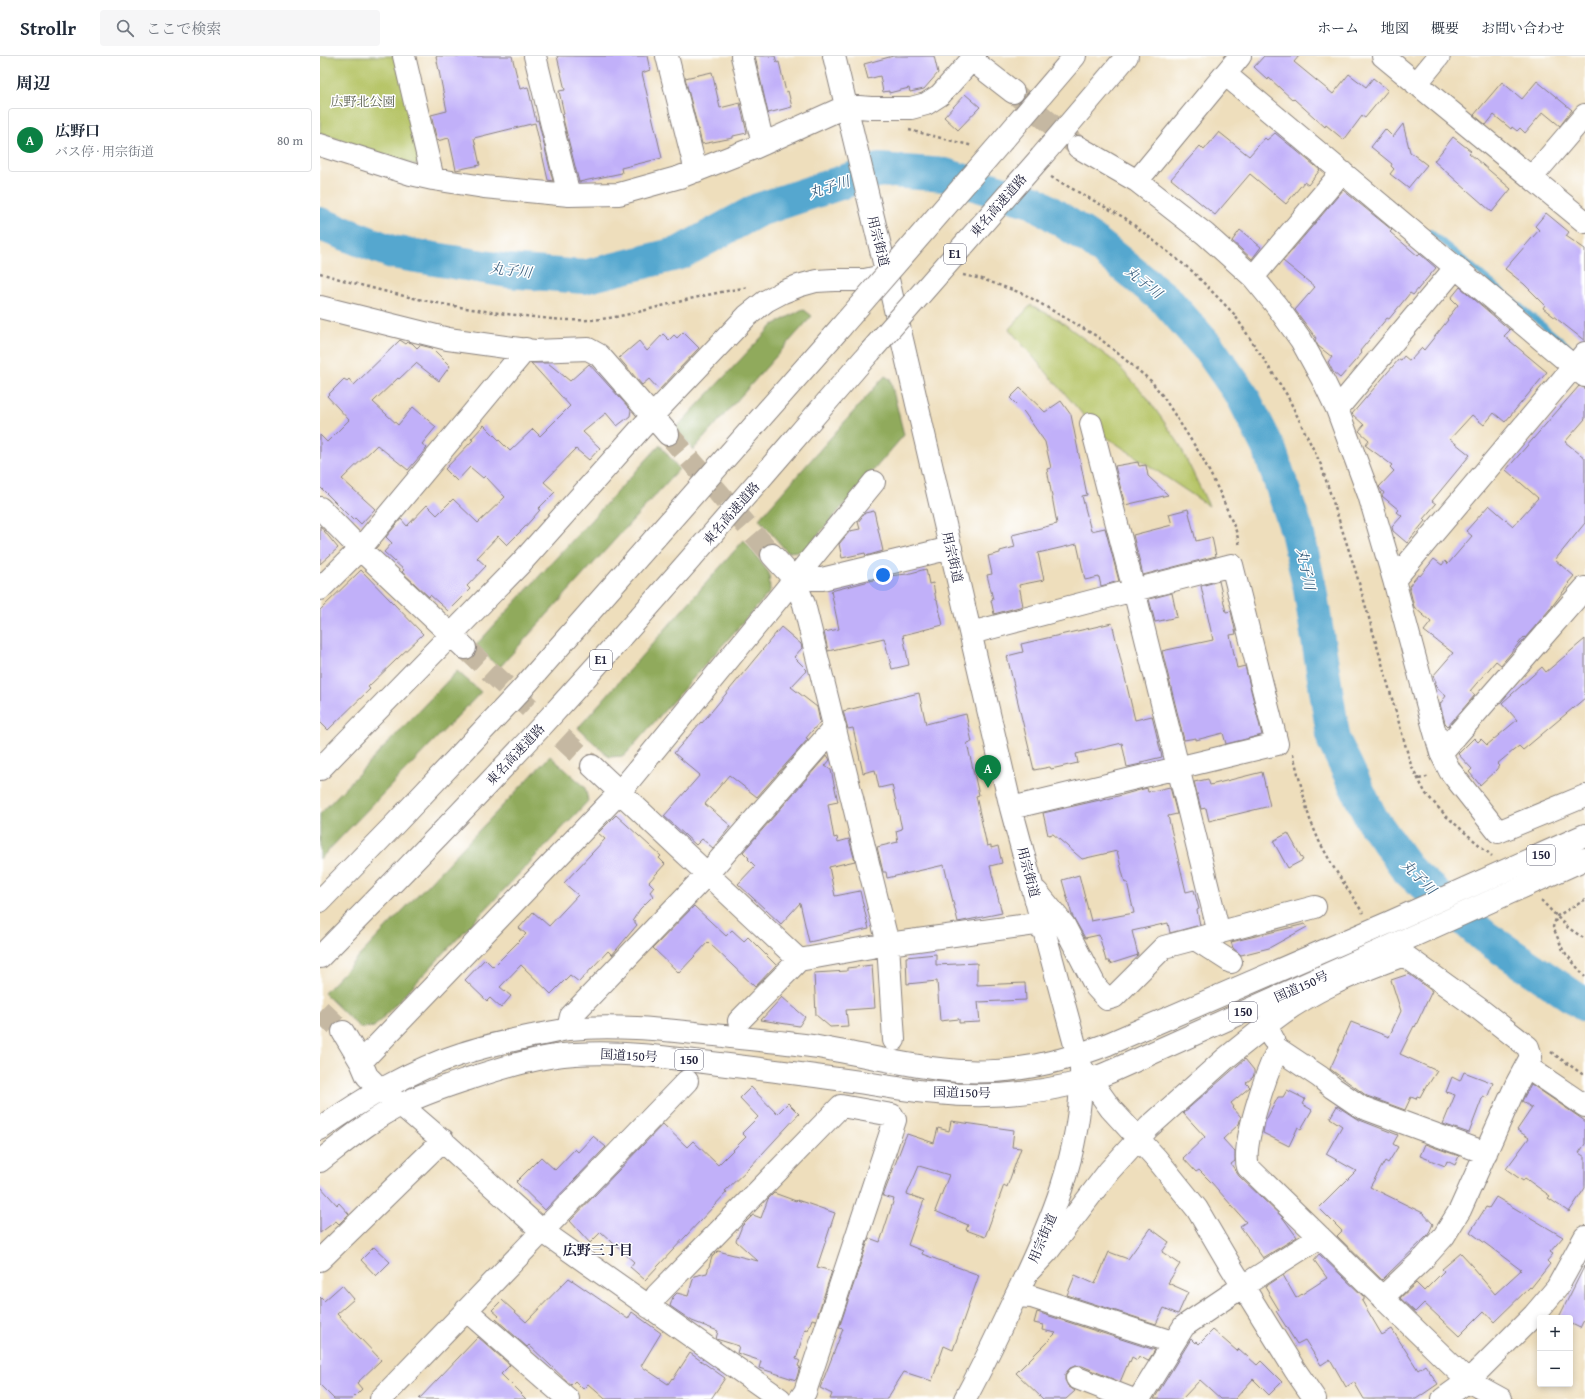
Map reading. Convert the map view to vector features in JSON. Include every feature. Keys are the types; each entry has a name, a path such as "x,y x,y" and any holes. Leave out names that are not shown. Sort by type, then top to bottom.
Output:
{"main road":[{"path":"404,56 434,179"},
{"path":"535,56 569,195"},
{"path":"667,56 696,170"},
{"path":"742,56 763,144"},
{"name":"用宗街道","path":"834,56 887,275 1011,808 1083,1071 1081,1108 1076,1139 1062,1187 1027,1272 965,1399"},
{"path":"320,901 522,689 841,327 1075,56"},
{"name":"東名高速道路","path":"320,957 410,866 550,717 711,536 870,352 1043,165 1127,56"},
{"path":"1137,181 1240,56"},
{"path":"1383,56 1585,222"},
{"path":"1416,84 1439,56"},
{"path":"320,145 411,174 434,179 484,187 569,195 620,194 650,186 696,170 763,144 847,106 871,108 911,108 926,104 940,95 973,58 1014,92"},
{"path":"1225,74 1456,267 1581,365 1394,580"},
{"path":"1532,177 1585,115"},
{"path":"1078,147 1137,181 1205,234 1253,277 1276,304 1301,340 1337,409 1369,494 1441,753 1450,771 1498,832 1585,796"},
{"path":"1253,277 1342,172"},
{"path":"1337,409 1456,267"},
{"path":"320,769 458,641 521,564 652,416 747,316 766,301 783,292 816,281 865,280 887,275"},
{"path":"320,307 448,339 534,351 588,349 599,355 668,434"},
{"path":"320,589 360,549 526,349"},
{"path":"1091,424 1134,590 1219,933"},
{"path":"361,1062 619,793 874,482"},
{"path":"320,508 360,549 458,641"},
{"path":"794,579 822,579 951,548"},
{"path":"772,554 794,579 804,604 888,944 894,1040"},
{"path":"971,633 1232,565 1277,744 1011,808"},
{"path":"1441,753 1585,588"},
{"path":"568,1029 571,1016 708,873 834,727"},
{"path":"592,766 619,793 708,873 799,960"},
{"name":"国道150号","path":"1393,938 1496,867 1585,835"},
{"name":"国道150号","path":"320,1161 354,1134 401,1105 436,1089 503,1068 544,1058 574,1054 604,1053 661,1056 938,1093 1013,1093 1047,1089 1083,1071 1393,938 1514,892 1585,859"},
{"path":"1033,887 1064,925 1096,987 1107,999 1114,997 1164,947 1315,907"},
{"path":"739,1021 799,960 888,944 1042,923"},
{"path":"1027,1272 1048,1251 1086,1200 1138,1138 1178,1100 1226,1058 1299,1001 1327,986 1367,968 1393,938 1528,1047 1531,1057 1516,1085 1460,1210 1444,1236 1425,1257 1382,1298"},
{"path":"1195,939 1231,962"},
{"path":"1266,1026 1278,1049 1361,1107 1486,1153"},
{"name":"国道150号","path":"320,1129 357,1103 420,1070 460,1054 512,1040 568,1029 610,1027 651,1028 816,1047 940,1069 978,1071 1018,1069 1052,1063 1083,1071"},
{"path":"342,1032 361,1062 367,1076 381,1090 443,1140 542,1231 649,1308 780,1399"},
{"path":"1278,1049 1269,1068 1250,1132 1246,1160 1248,1167 1468,1381 1501,1399"},
{"path":"1526,1066 1585,1106"},
{"path":"1083,1071 1111,1109 1138,1138 1197,1209 1295,1370 1315,1399"},
{"path":"381,1399 687,1080"},
{"path":"649,1308 657,1295 841,1106 892,1115 895,1120 808,1384 800,1399"},
{"path":"320,1260 443,1140"},
{"path":"1138,1399 1172,1342 1184,1326 1320,1237"},
{"path":"1443,1399 1468,1381 1534,1315 1557,1288 1585,1237"},
{"path":"1016,1296 1032,1297 1172,1342"},
{"path":"466,1310 568,1399"},
{"path":"1077,1378 1131,1399"}],"path":[{"path":"907,129 974,146"},
{"path":"1043,165 1125,218 1192,271 1234,314 1283,389 1321,465 1356,569 1411,765 1426,794 1496,867"},
{"path":"320,273 386,292 451,306 503,314 560,320 600,319 637,312 714,293 753,287"},
{"path":"961,275 982,279 1024,294 1098,337 1151,381 1162,395 1202,457 1221,495 1236,531 1242,552"},
{"path":"1293,754 1309,817 1334,868 1361,910 1393,938"},
{"path":"1537,896 1568,927 1585,939"},
{"path":"1585,900 1557,916 1553,927 1562,950 1585,977"}],"green space":[{"name":"広野北公園","path":"320,56 396,56 422,158 416,165 320,133"},
{"path":"1031,305 1059,320 1115,362 1146,396 1178,442 1209,506 1099,432 1091,424 1009,329"},
{"path":"803,309 812,316 693,450 676,428 773,325"},
{"path":"885,376 890,379 904,435 804,551 787,552 759,519"},
{"path":"660,445 679,469 499,668 476,645"},
{"path":"744,540 769,573 770,592 624,756 609,757 578,728"},
{"path":"457,671 481,692 320,859 320,814"},
{"path":"550,756 585,787 588,801 374,1027 360,1028 324,993"}],"building":[{"path":"436,56 512,56 520,89 528,87 553,181 548,180 535,123 474,138 480,165 456,170 449,138 437,141 431,115 447,111"},
{"path":"557,56 647,56 650,70 642,73 662,158 621,168 622,173 579,182 562,115 564,114 559,91 565,90"},
{"path":"755,56 775,56 777,63 779,62 786,92 788,91 792,107 768,113"},
{"path":"893,56 934,56 938,73 924,89 910,92 909,88 889,93 889,91 883,92 880,76 868,79 864,64"},
{"path":"1264,56 1299,56 1294,62 1333,94 1349,74 1366,87 1373,78 1388,90 1365,118 1362,116 1344,140 1326,125 1325,127 1294,99 1293,100 1269,78 1268,80 1254,67"},
{"path":"712,72 720,108 740,103 747,133 733,136 733,138 702,144 685,78"},
{"path":"1537,81 1572,110 1560,126 1543,112 1525,133 1520,128 1517,131 1512,127 1511,129 1494,115 1486,125 1474,115 1502,82 1522,99"},
{"path":"965,94 980,107 958,130 944,117"},
{"path":"1403,124 1410,152 1427,165 1408,188 1390,174 1394,169 1391,166 1392,164 1371,147 1385,129 1393,137"},
{"path":"1219,132 1249,156 1265,138 1267,140 1275,133 1320,170 1308,185 1304,182 1286,204 1250,174 1215,215 1171,179 1200,146 1204,150"},
{"path":"1453,137 1471,151 1469,153 1511,189 1492,212 1434,161"},
{"path":"1343,190 1392,230 1390,232 1418,256 1420,254 1436,268 1413,295 1410,293 1389,319 1387,318 1360,351 1362,353 1340,378 1333,372 1328,362 1332,357 1318,346 1315,340 1316,338 1295,310 1315,287 1283,261"},
{"path":"1546,213 1569,232 1566,236 1585,249 1585,341 1543,308 1545,305 1524,284 1505,269 1539,230 1535,226"},
{"path":"1240,230 1261,247 1252,259 1232,241"},
{"path":"1460,287 1510,330 1504,336 1547,372 1505,422 1494,413 1484,425 1472,415 1450,439 1470,455 1432,501 1436,504 1423,519 1425,521 1407,543 1393,531 1392,527 1402,516 1397,512 1399,510 1382,496 1384,493 1379,487 1394,471 1390,467 1392,465 1365,445 1369,440 1359,431 1364,425 1352,414 1399,359 1401,360 1404,356 1410,361 1422,348 1424,350 1458,305 1451,298"},
{"path":"683,332 699,348 659,390 649,379 642,385 619,358 639,341 647,351 663,334 669,340 674,335 677,338"},
{"path":"400,340 406,344 408,342 412,343 417,348 420,345 432,348 450,366 439,381 416,363 373,402 398,425 413,407 436,427 422,444 427,448 408,470 377,445 342,479 375,509 361,524 355,518 353,520 320,487 320,435 327,442 349,420 327,396 344,379 347,381 349,379 354,385"},
{"path":"531,363 548,363 570,381 589,364 631,410 630,416 617,426 606,413 583,432 600,448 589,460 576,449 544,482 555,492 507,545 498,536 477,558 486,566 467,586 470,589 448,611 430,595 429,597 402,572 404,570 384,552 392,543 386,537 401,519 407,526 427,505 437,515 453,499 478,523 505,497 485,476 483,478 470,467 457,481 445,469 473,440 471,439 484,425 510,451 533,429 540,436 570,406"},
{"path":"1579,386 1585,388 1585,419 1565,442 1585,458 1585,523 1555,560 1574,576 1550,609 1501,665 1496,661 1470,691 1475,695 1448,726 1445,723 1440,704 1446,696 1436,687 1436,682 1433,676 1453,653 1424,631 1431,622 1414,607 1409,586 1418,575 1420,576 1434,559 1442,565 1445,561 1448,564 1472,536 1466,531 1489,505 1513,526 1538,498 1506,470"},
{"path":"1020,388 1045,412 1061,401 1071,415 1087,495 1082,496 1091,531 1105,528 1119,581 1101,586 1099,577 1085,580 1077,544 1038,553 1044,580 1019,585 1023,606 994,614 991,600 993,599 987,575 992,574 988,556 1015,547 1012,535 1057,524 1047,469 1051,468 1045,442 1024,412 1010,398"},
{"path":"1138,462 1139,466 1146,465 1148,476 1168,495 1125,505 1115,466"},
{"path":"1188,509 1196,541 1212,537 1216,556 1143,575 1133,535 1172,525 1169,514"},
{"path":"874,511 883,551 866,556 865,553 842,558 839,544 850,531 860,529 858,522 865,513"},
{"path":"320,526 338,548 320,564"},
{"path":"926,569 929,584 933,583 943,625 903,635 909,665 892,669 884,638 828,651 824,632 839,629 831,591 889,576 907,574"},
{"path":"361,570 423,634 368,687 370,689 328,730 320,722 320,610"},
{"path":"1219,581 1226,612 1231,611 1236,634 1230,635 1237,668 1245,666 1262,735 1226,744 1223,733 1196,740 1196,738 1184,740 1162,651 1213,640 1201,586"},
{"path":"1172,593 1177,617 1155,622 1149,599"},
{"path":"1112,623 1135,720 1152,716 1162,757 1127,767 1122,743 1076,754 1078,763 1051,769 1050,767 1034,770 1007,656 1023,652 1021,644"},
{"path":"781,627 801,644 802,648 794,657 807,670 791,687 817,707 820,722 806,738 808,739 757,797 729,775 705,804 731,826 713,848 702,839 696,845 664,816 700,775 674,753 701,722 702,723"},
{"path":"1585,639 1585,698 1523,750 1519,746 1497,764 1499,766 1496,770 1480,785 1469,772 1472,769 1458,754 1474,738 1478,742 1481,739 1487,745 1517,720 1502,703 1542,667 1546,672"},
{"path":"919,693 926,724 966,714 972,742 967,743 979,795 976,796 987,846 991,845 991,848 998,846 1002,863 990,866 1002,913 958,922 944,865 887,878 886,872 883,872 877,847 898,842 896,831 902,829 892,785 879,788 875,770 863,773 853,728 848,729 843,711"},
{"path":"827,755 830,760 825,766 831,770 838,802 828,804 834,838 837,837 838,842 849,839 855,861 829,867 835,896 860,891 869,929 809,942 800,903 781,924 738,884 755,866 743,852"},
{"path":"1262,772 1270,806 1209,821 1206,808 1201,809 1194,782 1208,779 1210,785"},
{"path":"1170,787 1177,814 1168,816 1186,892 1194,890 1199,909 1197,910 1200,925 1170,933 1168,923 1132,931 1138,955 1110,964 1109,961 1106,961 1099,935 1085,938 1072,915 1062,880 1079,875 1091,921 1134,913 1127,882 1125,883 1117,851 1082,859 1053,834 1048,835 1043,813 1100,801 1147,788 1148,792"},
{"path":"616,815 661,856 659,858 665,864 649,882 654,887 650,892 653,896 640,909 633,920 637,925 612,955 608,951 579,982 570,975 551,994 521,965 500,987 511,996 501,1008 490,998 487,1001 465,980 485,959 493,967 526,934 519,928 533,912 549,926 578,895 564,883 605,839 598,833"},
{"path":"1288,833 1303,860 1288,868 1273,841"},
{"path":"694,906 726,936 732,930 744,941 748,937 776,965 755,987 708,942 679,973 653,948"},
{"path":"1305,924 1307,927 1269,948 1241,955 1233,948 1231,942"},
{"path":"936,954 936,965 977,963 977,985 1025,983 1026,1000 978,1002 980,1022 959,1023 959,1019 940,1021 937,981 907,984 906,957"},
{"path":"872,965 875,1008 846,1010 848,1026 830,1027 816,1015 814,973 847,971 847,968"},
{"path":"1409,974 1432,991 1400,1054 1437,1071 1428,1085 1427,1084 1420,1097 1417,1096 1416,1099 1411,1097 1405,1110 1367,1096 1330,1069 1351,1022 1389,1037 1401,1011 1391,980"},
{"path":"782,997 805,1017 799,1026 761,1020"},
{"path":"1245,1059 1254,1070 1254,1074 1253,1077 1246,1083 1250,1087 1231,1103 1234,1107 1233,1108 1241,1117 1239,1124 1223,1139 1235,1152 1235,1161 1231,1164 1239,1176 1283,1218 1297,1237 1263,1258 1240,1226 1246,1222 1211,1182 1199,1170 1196,1172 1183,1158 1205,1137 1183,1113"},
{"path":"1464,1072 1493,1083 1487,1098 1483,1096 1469,1133 1443,1124 1455,1095 1446,1092 1452,1077 1460,1081"},
{"path":"1531,1084 1585,1121 1585,1144 1579,1153 1585,1157 1585,1188 1569,1212 1548,1198 1550,1196 1525,1178 1523,1181 1506,1169 1529,1138 1517,1130 1532,1108 1522,1101"},
{"path":"751,1087 777,1114 788,1103 799,1114 750,1167 725,1191 727,1192 645,1280 630,1267 634,1262 601,1232 590,1243 570,1221 663,1124 687,1147 693,1141 718,1165 746,1137 742,1133 758,1117 740,1098"},
{"path":"1287,1090 1305,1099 1302,1104 1312,1110 1301,1129 1298,1127 1289,1146 1263,1133 1265,1122 1278,1097 1283,1097"},
{"path":"1337,1106 1357,1119 1398,1135 1393,1144 1398,1147 1388,1163 1385,1161 1370,1187 1423,1213 1433,1224 1428,1235 1382,1280 1337,1236 1342,1231 1319,1208 1356,1171 1326,1154 1342,1126 1330,1118"},
{"path":"951,1121 1014,1130 1012,1147 1021,1148 1007,1187 1004,1185 985,1237 966,1230 968,1225 935,1211 949,1175 919,1166 907,1194 924,1200 908,1245 923,1251 922,1254 979,1275 953,1350 944,1346 932,1381 904,1372 887,1399 830,1399 832,1394 820,1388 843,1329 839,1328 869,1238 880,1242 894,1199 883,1196 905,1138 907,1134 934,1143 938,1128 949,1131"},
{"path":"593,1136 606,1147 545,1210 516,1182 541,1157 555,1170 575,1149 578,1152"},
{"path":"1425,1144 1459,1156 1455,1165 1447,1161 1445,1166 1420,1156"},
{"path":"320,1186 337,1205 339,1203 349,1214 339,1224 336,1221 320,1233"},
{"path":"774,1193 835,1213 817,1267 832,1271 816,1320 812,1319 808,1330 805,1329 796,1359 800,1361 798,1366 800,1367 796,1380 759,1368 761,1361 737,1353 739,1346 716,1339 718,1331 692,1321 670,1306 673,1297 677,1293 688,1296 694,1276 707,1273 712,1257 718,1251 758,1261 736,1241 742,1226 753,1215 761,1218 768,1199"},
{"path":"1496,1197 1563,1237 1550,1252 1553,1254 1547,1261 1550,1264 1531,1288 1530,1287 1494,1322 1484,1311 1459,1336 1424,1303 1415,1312 1400,1298 1416,1283 1424,1291 1444,1271 1442,1269 1461,1253 1495,1294 1521,1270 1470,1232 1486,1207 1489,1208"},
{"path":"1150,1228 1169,1242 1162,1252 1180,1264 1168,1283 1188,1292 1178,1314 1164,1308 1156,1324 1067,1295 1075,1275 1095,1284 1109,1252 1128,1259"},
{"path":"374,1247 390,1262 376,1276 361,1260"},
{"path":"1319,1254 1364,1297 1364,1300 1362,1301 1382,1335 1392,1329 1418,1370 1425,1365 1438,1384 1416,1399 1364,1399 1354,1382 1346,1387 1330,1359 1321,1365 1305,1340 1297,1344 1276,1311 1279,1310 1265,1287 1283,1275 1296,1298 1327,1278 1314,1260"},
{"path":"1585,1265 1585,1318 1580,1328 1573,1324 1573,1315 1560,1315"},
{"path":"569,1278 628,1319 632,1312 661,1333 641,1366 668,1384 690,1353 725,1378 711,1399 605,1399 588,1384 583,1389 575,1381 571,1385 529,1345 527,1347 496,1319 499,1316 492,1310 502,1300 526,1322"},
{"path":"342,1285 354,1299 337,1314 381,1360 357,1383 362,1389 352,1399 334,1399 320,1385 320,1297 324,1301"},
{"path":"1037,1312 1155,1350 1148,1361 1139,1356 1137,1360 1132,1357 1120,1382 1082,1366 1070,1368 1065,1374 1065,1380 1068,1386 1075,1391 1066,1399 1043,1399 1016,1373 1056,1333 1042,1330 1043,1325 1034,1323"},
{"path":"1213,1330 1237,1351 1239,1349 1257,1365 1261,1361 1282,1382 1269,1395 1253,1379 1235,1399 1221,1399 1200,1380 1182,1399 1154,1399 1191,1339 1195,1343 1196,1341 1199,1344"},
{"path":"478,1337 510,1365 501,1374 526,1399 419,1399"}],"waterway":[{"name":"丸子川","path":"320,224 392,252 508,271 584,277 680,253 758,210 879,170 945,175 1034,202 1092,240 1166,300 1210,350 1243,397 1270,451 1297,531 1310,589 1334,741 1371,818 1409,871 1485,937 1585,1005"},
{"path":"1431,232 1578,354"}],"tunnel":[{"path":"1013,92 1076,145"},
{"path":"668,434 772,555"},
{"path":"465,648 592,766"},
{"path":"320,1010 343,1032"}],"place":[{"name":"広野口","path":"988,788"}],"district":[{"name":"広野三丁目","path":"598,1250"}]}
